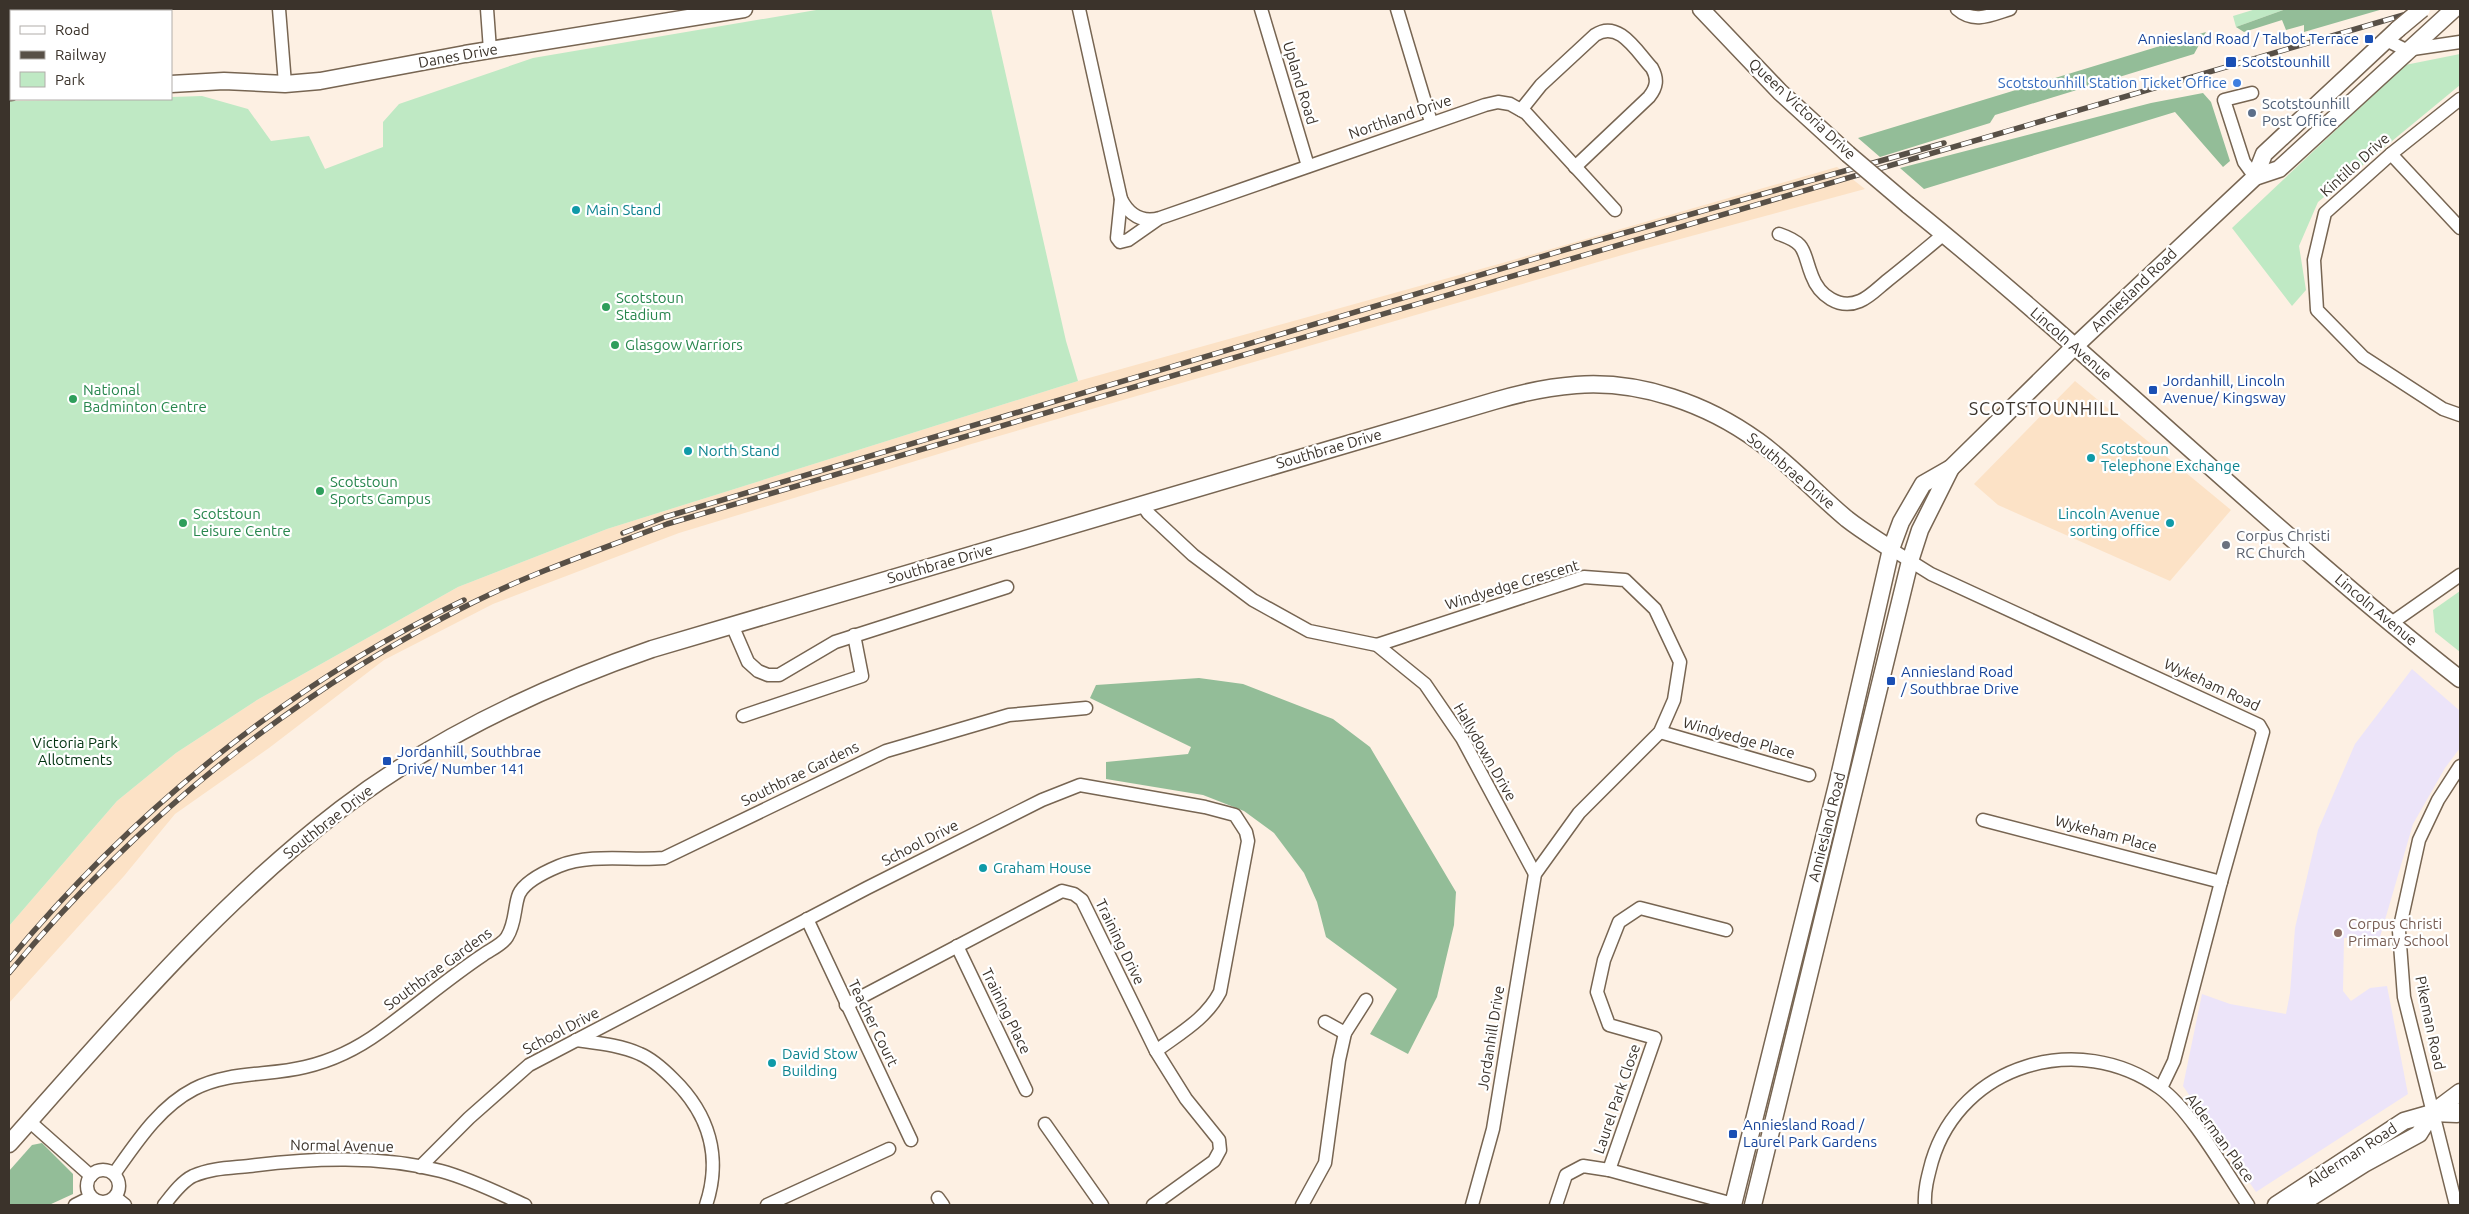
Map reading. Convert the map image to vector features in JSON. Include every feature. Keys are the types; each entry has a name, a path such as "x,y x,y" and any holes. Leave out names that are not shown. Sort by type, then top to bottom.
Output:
{"street":[{"path":"279,9 285,84"},
{"path":"487,9 490,50"},
{"name":"Danes Drive","path":"172,84 224,81 285,84 320,81 695,13 744,9"},
{"name":"Northland Drive","path":"1078,9 1121,198 1126,208 1136,216 1148,220 1160,218 1431,122 1492,103 1510,104 1521,110"},
{"name":"Upland Road","path":"1261,9 1308,166"},
{"path":"1397,9 1431,122"},
{"name":"Queen Victoria Drive","path":"1701,9 1780,92 1908,205"},
{"path":"1958,9 1965,15 1976,18 2010,9"},
{"name":"Anniesland Road","path":"2255,177 2264,154 2386,40 2422,9"},
{"name":"Anniesland Road","path":"1733,1205 1838,782 1891,549 1901,522 1924,484 1951,468 2074,347 2255,177 2279,169 2406,50 2448,14"},
{"path":"1575,167 1656,86 1652,68 1622,35 1612,30 1606,29 1595,35 1541,85 1521,110 1575,167 1616,210"},
{"path":"2386,40 2406,50 2460,42"},
{"path":"2252,93 2224,100 2244,162 2255,177"},
{"name":"Kintillo Drive","path":"2460,98 2391,154 2325,213 2314,260 2317,310 2363,357 2443,410 2460,415"},
{"path":"2391,154 2460,228"},
{"name":"Northland Drive","path":"1121,198 1118,238 1120,242 1128,240 1144,227 1160,218"},
{"name":"Lincoln Avenue","path":"1908,205 2074,347 2390,624 2460,679"},
{"path":"1779,234 1801,244 1808,258 1812,276 1826,298 1834,302 1854,303 1871,294 1944,234"},
{"name":"Southbrae Drive","path":"9,1144 215,919 268,869 343,808 444,743 513,705 619,660 1142,504 1534,390 1578,384 1624,386 1658,394 1705,410 1728,422 1773,452 1847,519 1891,549"},
{"name":"Anniesland Road","path":"1753,1205 1910,561 1920,530 1951,468"},
{"name":"Hallydown Drive","path":"1142,504 1148,514 1193,555 1253,600 1309,631 1377,644 1425,684 1462,738 1535,874"},
{"name":"Wykeham Road","path":"1891,549 1931,574 2260,725 2263,732 2174,1061 2161,1088"},
{"path":"2390,624 2460,575"},
{"name":"Windyedge Crescent","path":"1377,644 1584,577 1626,580 1655,609 1680,662 1674,700 1660,732 1579,813 1535,874"},
{"path":"732,625 748,662 758,671 768,675 779,675 835,642 1007,587"},
{"path":"743,716 862,676 854,635"},
{"name":"Southbrae Gardens","path":"114,1174 142,1135 164,1111 194,1089 234,1077 304,1068 340,1055 380,1032 438,986 507,939 516,916 520,893 536,878 560,865 592,859 638,860 664,858 886,751 1009,715 1086,708"},
{"name":"Windyedge Place","path":"1660,732 1809,775"},
{"name":"Pikeman Road","path":"2456,1205 2404,997 2399,931 2419,840 2438,800 2460,766"},
{"name":"School Drive","path":"420,1167 469,1118 529,1065 807,919 1037,802 1080,785 1205,807 1235,815 1246,832 1248,841 1220,992 1212,1008 1156,1051"},
{"name":"Wykeham Place","path":"1983,820 2221,882"},
{"name":"Jordanhill Drive","path":"1472,1205 1493,1129 1535,874"},
{"name":"Training Drive","path":"846,1005 1062,891 1074,894 1082,900 1156,1051 1186,1099 1220,1140 1220,1150 1214,1161 1153,1205"},
{"name":"Laurel Park Close","path":"1609,1170 1655,1038 1609,1025 1597,992 1604,960 1619,922 1640,908 1726,930"},
{"name":"Teacher Court","path":"807,919 911,1140"},
{"name":"Training Place","path":"957,946 1026,1090"},
{"path":"1302,1205 1325,1163 1338,1060 1346,1033 1366,1000"},
{"path":"1325,1022 1346,1033"},
{"path":"576,1040 610,1044 640,1054 664,1070 696,1104 704,1120 710,1140 712,1160 710,1191 706,1205"},
{"name":"Alderman Place","path":"1925,1205 1924,1192 1930,1168 1937,1144 1949,1121 1973,1095 2008,1072 2058,1060 2086,1060 2113,1066 2161,1088 2191,1121 2248,1205"},
{"path":"1765,1076 1784,1078"},
{"name":"Alderman Road","path":"2300,1205 2364,1164 2419,1134 2432,1113 2460,1092"},
{"name":"Alderman Road","path":"2276,1205 2404,1121 2432,1113 2457,1114 2460,1111"},
{"path":"29,1121 91,1176"},
{"path":"1045,1124 1102,1205"},
{"path":"766,1205 889,1149"},
{"name":"Normal Avenue","path":"164,1205 176,1190 192,1177 211,1170 301,1159 383,1161 420,1167 473,1181 526,1205"},
{"path":"1556,1205 1566,1175 1583,1166 1609,1170 1733,1205"},
{"path":"104,1170 114,1174 119,1183 120,1201 101,1202 92,1197 87,1189 91,1176 104,1170"},
{"path":"75,1205 92,1197"}],"shaded area":[{"path":"1837,167 1865,189 1636,251 968,445 679,533 493,604 384,660 269,748 175,814 124,876 9,1003 9,926 117,801 176,753 257,700 458,587 607,529 1078,381 1506,262"},
{"path":"2075,381 2231,510 2170,581 1998,505 1974,484"},
{"name":"Corpus Christi Primary School","path":"2412,669 2460,711 2460,748 2445,768 2413,824 2380,937 2344,938 2343,991 2351,1001 2370,988 2387,986 2408,1094 2256,1192 2183,1086 2202,994 2230,1004 2286,1014 2290,993 2295,928 2318,830 2355,744"}],"green space":[{"name":"Scotstoun Sports Campus","path":"822,9 991,9 1066,341 1078,381 607,529 458,587 257,700 176,753 117,801 9,926 9,101 172,100 172,97 202,96 248,109 271,141 309,136 325,169 383,147 383,122 399,104 533,58"},
{"path":"2256,9 2286,9 2236,27 2233,16"},
{"path":"2286,9 2383,9 2304,32 2304,25 2286,30 2282,20 2244,32 2236,27"},
{"path":"2206,32 2194,54 1995,115 1990,123 1880,157 1858,138"},
{"path":"2460,54 2460,85 2318,202 2299,246 2306,290 2292,306 2232,228 2405,65"},
{"path":"2203,93 2211,102 2230,161 2223,167 2175,112 1924,189 1900,168 2151,103"},
{"path":"2460,591 2460,652 2435,632 2433,610"},
{"path":"1199,678 1243,684 1333,719 1370,747 1456,892 1454,925 1437,997 1408,1054 1370,1034 1397,989 1326,937 1317,902 1304,873 1274,833 1244,811 1203,795 1106,779 1106,762 1188,754 1191,747 1090,698 1096,685"},
{"path":"42,1143 73,1174 73,1194 49,1205 9,1205 9,1171 32,1145"}],"railway":[{"path":"9,973 58,917 110,863 164,812 221,764 280,719 342,677 406,638 472,603 544,571 667,524 2424,9"},
{"path":"623,533 665,517 1571,248 1944,143"},
{"path":"9,960 57,905 108,853 161,803 217,756 275,712 336,671 399,633 464,600"}],"place":[{"name":"Anniesland Road / Talbot Terrace","path":"2369,39"},
{"name":"Scotstounhill","path":"2231,62"},
{"name":"Scotstounhill Station Ticket Office","path":"2237,83"},
{"name":"Scotstounhill Post Office","path":"2252,113"},
{"name":"Main Stand","path":"576,210"},
{"name":"Scotstoun Stadium","path":"606,307"},
{"name":"Glasgow Warriors","path":"615,345"},
{"name":"Jordanhill, Lincoln Avenue/ Kingsway","path":"2153,390"},
{"name":"National Badminton Centre","path":"73,399"},
{"name":"North Stand","path":"688,451"},
{"name":"Scotstoun Telephone Exchange","path":"2091,458"},
{"name":"Scotstoun Sports Campus","path":"320,491"},
{"name":"Scotstoun Leisure Centre","path":"183,523"},
{"name":"Lincoln Avenue sorting office","path":"2170,523"},
{"name":"Corpus Christi RC Church","path":"2226,545"},
{"name":"Anniesland Road / Southbrae Drive","path":"1891,681"},
{"name":"Jordanhill, Southbrae Drive/ Number 141","path":"387,761"},
{"name":"Graham House","path":"983,868"},
{"name":"Corpus Christi Primary School","path":"2338,933"},
{"name":"David Stow Building","path":"772,1063"},
{"name":"Anniesland Road / Laurel Park Gardens","path":"1733,1134"}],"district":[{"name":"SCOTSTOUNHILL","path":"2044,409"}],"park label":[{"name":"Victoria Park Allotments","path":"75,752"}]}
